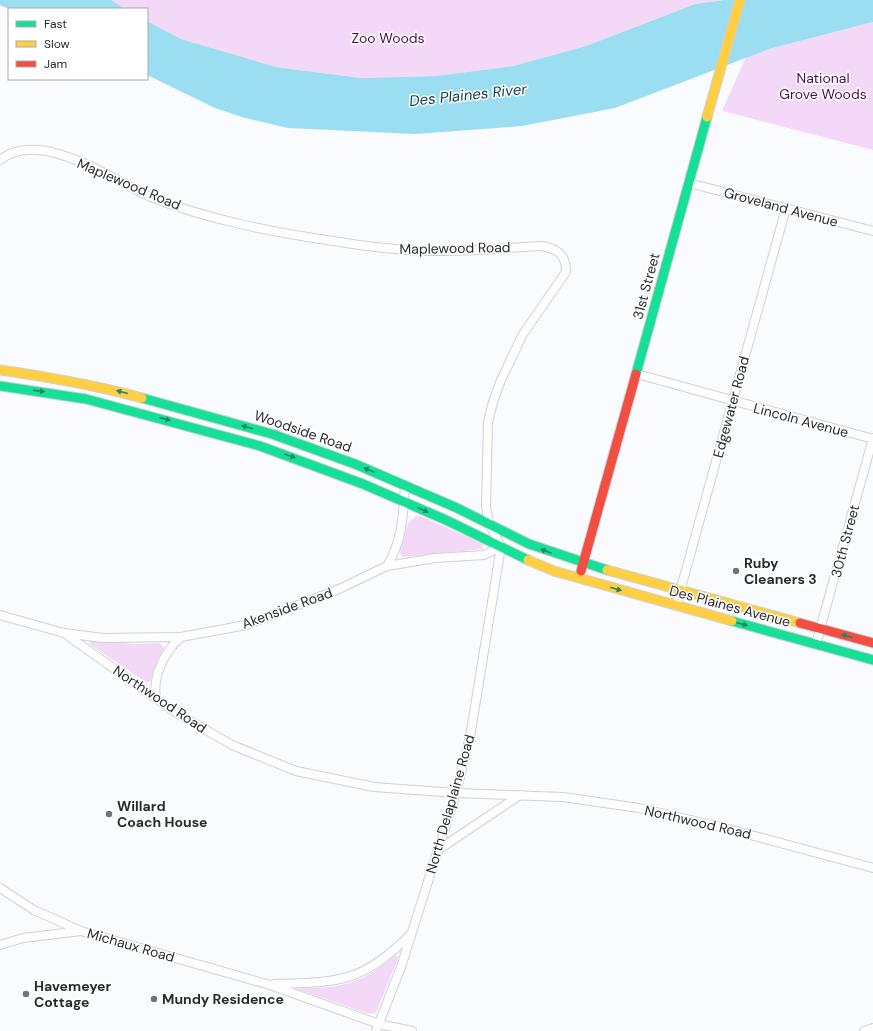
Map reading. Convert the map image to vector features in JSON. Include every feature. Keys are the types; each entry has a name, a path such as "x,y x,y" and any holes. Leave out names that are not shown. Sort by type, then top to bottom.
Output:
{"street":[{"name":"31st Street","path":"579,579 740,0"},
{"name":"Maplewood Road","path":"0,160 8,154 18,150 54,153 97,169 150,196 174,205 229,221 315,238 382,248 427,251 542,246 558,251 564,256 566,272 523,334 501,380 488,422 486,507 489,523 500,547"},
{"name":"Groveland Avenue","path":"689,183 873,231"},
{"name":"Edgewater Road","path":"676,606 786,208"},
{"name":"Woodside Road","path":"0,370 56,378 110,389 245,426 327,453 405,485 489,523 529,544 583,563"},
{"name":"Lincoln Avenue","path":"636,374 732,402 873,439"},
{"name":"Woodside Road","path":"0,386 86,399 213,432 297,459 363,484 404,502 522,558 579,579"},
{"name":"30th Street","path":"816,644 873,439"},
{"path":"387,566 399,542 405,485"},
{"name":"Akenside Road","path":"0,615 64,633 103,638 182,637 246,624 337,590 387,566 435,558 484,555 500,547"},
{"name":"North Delaplaine Road","path":"378,1028 412,934 456,793 470,737 500,547"},
{"name":"Des Plaines Avenue","path":"583,563 873,643"},
{"name":"Des Plaines Avenue","path":"579,579 873,660"},
{"name":"Northwood Road","path":"64,633 175,712 232,746 296,771 374,787 456,793 563,797 639,808 684,818 873,868"},
{"path":"156,698 156,683 162,663 170,648 182,637"},
{"path":"438,850 520,795"},
{"name":"Michaux Road","path":"0,888 34,910 82,931 270,985 378,1028 412,1031"},
{"path":"0,945 24,938 82,931"},
{"name":"Michaux Road","path":"270,985 333,981 352,977 381,960 412,934"},
{"path":"864,1031 873,1028"}],"green space":[{"name":"Zoo Woods","path":"111,0 724,0 695,4 586,46 513,66 436,76 361,78 276,67 181,39 148,22 148,8 123,8"},
{"name":"National Grove Woods","path":"873,22 873,150 722,111 746,57 769,49"},
{"path":"416,516 423,517 483,544 483,549 402,557 400,552 408,523"},
{"path":"91,641 138,644 160,643 164,648 157,661 150,681 147,683 91,645 89,643"},
{"path":"394,956 397,956 398,958 376,1013 369,1014 297,989 347,984 371,973"}],"water":[{"path":"0,0 111,0 123,8 8,9 0,5"},
{"name":"Des Plaines River","path":"724,0 873,0 873,22 769,49 615,108 522,126 415,134 288,128 245,118 215,108 148,75 148,22 181,39 276,67 361,78 436,76 513,66 586,46 695,4"}],"traffic: fast":[{"path":"636,374 707,117"},
{"path":"0,386 86,399 260,446 363,484 446,520 528,560"},
{"path":"142,398 272,434 355,464 457,508 529,544 607,570"},
{"path":"732,621 873,660"}],"traffic: slow":[{"path":"707,117 740,0"},
{"path":"0,370 107,389 142,398"},
{"path":"528,560 554,571 732,621"},
{"path":"607,570 800,623"}],"traffic: jam":[{"path":"581,571 636,374"},
{"path":"800,623 873,643"}],"place":[{"name":"Ruby Cleaners 3","path":"736,571"},
{"name":"Willard Coach House","path":"109,814"},
{"name":"Havemeyer Cottage","path":"26,994"},
{"name":"Mundy Residence","path":"154,999"}]}
